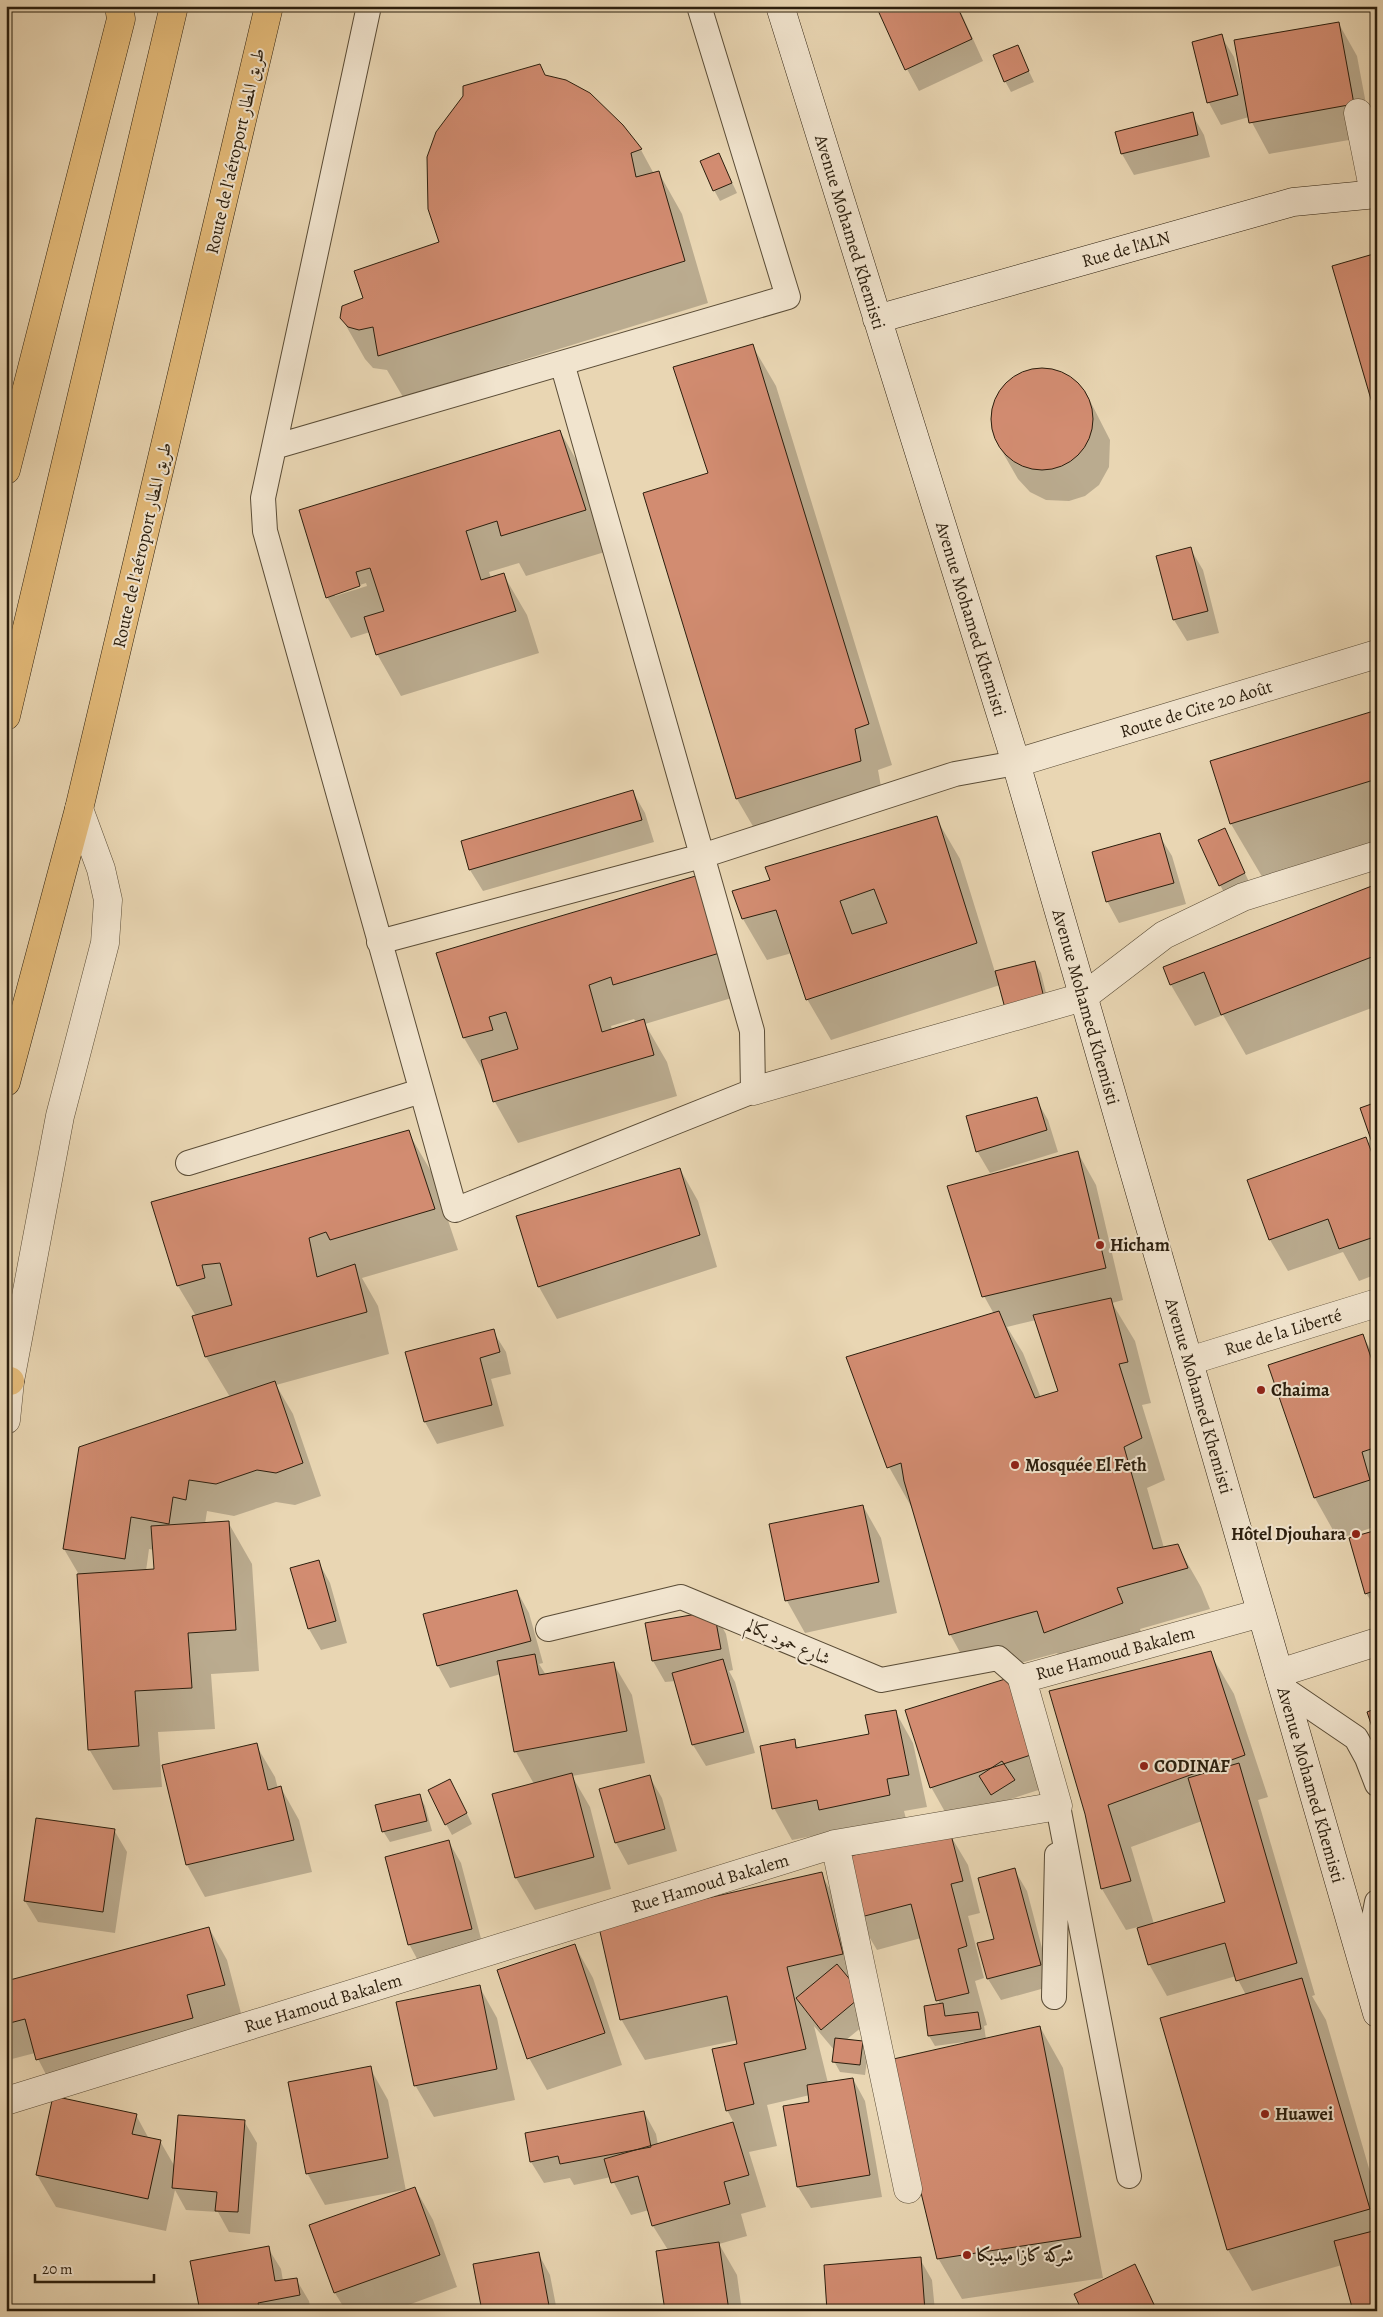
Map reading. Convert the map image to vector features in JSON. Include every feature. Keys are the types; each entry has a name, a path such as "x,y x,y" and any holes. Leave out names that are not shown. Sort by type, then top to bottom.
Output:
{"highway":[{"path":"6,716 174,6"},
{"name":"Route de l'aéroport طريق المطار","path":"6,1082 78,809 269,6"},
{"path":"6,470 122,11"}],"street":[{"name":"Avenue Mohamed Khemisti","path":"780,6 1016,763 1377,2012"},
{"path":"1358,112 1375,194"},
{"name":"Rue de l'ALN","path":"877,319 1293,202 1375,194"},
{"name":"Route de Cite 20 Août","path":"1016,763 1377,654"},
{"path":"6,1420 8,1381 60,1116 104,943 108,900 101,869 78,809"},
{"path":"753,1092 1083,997 1164,935 1243,897 1377,855"},
{"name":"Rue de la Liberté","path":"1189,1362 1377,1303"},
{"name":"Rue Hamoud Bakalem","path":"6,2101 834,1844 1058,1806 1022,1679 1261,1613"},
{"path":"1281,1681 1377,1642"},
{"path":"834,1844 908,2189"}],"lane":[{"path":"369,6 263,498 264,531 455,1210 753,1092 752,1031 562,363"},
{"path":"274,447 788,297 698,6"},
{"path":"379,942 702,856 956,774 1016,763"},
{"path":"188,1163 422,1091"},
{"name":"شارع حمود بكالم","path":"548,1629 681,1597 881,1680 998,1658 1022,1679"},
{"path":"1281,1681 1356,1738 1368,1758 1377,1784"},
{"path":"1054,1997 1058,1806"},
{"path":"1058,1806 1129,2176"},
{"path":"1364,1969 1377,1902"}],"building":[{"path":"876,6 957,6 972,39 905,70"},
{"path":"1339,22 1354,104 1249,123 1234,40"},
{"path":"1222,34 1238,95 1207,103 1192,42"},
{"path":"1018,45 1029,71 1004,82 993,55"},
{"path":"540,64 545,75 566,80 590,93 623,125 642,149 631,153 636,177 659,171 685,261 378,356 373,327 359,330 348,327 340,318 342,306 363,298 354,271 439,242 428,209 427,157 436,132 463,96 463,86"},
{"path":"1193,112 1198,135 1121,154 1115,132"},
{"path":"719,153 732,183 713,191 700,161"},
{"path":"1377,253 1377,420 1332,266"},
{"path":"753,344 869,724 855,729 861,761 736,799 643,493 708,473 673,367"},
{"path":"1042,368 1062,372 1078,383 1089,399 1093,419 1089,439 1078,455 1062,466 1042,470 1022,466 1006,455 995,439 991,419 995,399 1006,383 1022,372"},
{"path":"560,430 586,510 501,536 497,521 466,531 481,580 504,573 516,611 376,655 364,617 384,611 370,568 356,572 360,586 326,598 299,510"},
{"path":"1191,547 1208,611 1173,620 1156,556"},
{"path":"1377,710 1377,779 1230,824 1210,761"},
{"path":"633,790 642,820 469,870 461,841"},
{"path":"937,816 977,943 806,1000 776,910 742,919 732,891 770,880 765,867","holes":["874,889 887,923 852,934 840,901"]},
{"path":"1225,828 1245,873 1219,886 1198,840"},
{"path":"1160,833 1174,883 1106,902 1092,852"},
{"path":"699,875 723,952 613,985 611,977 589,985 602,1032 644,1019 654,1055 493,1102 481,1060 518,1049 506,1012 489,1017 493,1030 463,1038 436,953"},
{"path":"1377,884 1377,955 1221,1015 1204,972 1170,985 1163,967"},
{"path":"1035,961 1045,1002 1006,1012 995,971"},
{"path":"1037,1097 1047,1130 976,1152 966,1116"},
{"path":"1377,1102 1377,1154 1376,1154 1360,1108"},
{"path":"409,1130 435,1209 330,1240 326,1232 309,1238 317,1277 355,1264 367,1312 205,1357 192,1316 232,1305 220,1263 202,1265 205,1278 177,1286 151,1202"},
{"path":"1366,1137 1377,1167 1377,1236 1339,1249 1328,1219 1269,1240 1247,1180"},
{"path":"1078,1151 1106,1268 982,1297 947,1186"},
{"path":"680,1168 700,1235 538,1287 516,1216"},
{"name":"Mosquée El Feth","path":"1111,1298 1128,1362 1119,1364 1142,1438 1124,1447 1153,1549 1178,1544 1188,1568 1117,1588 1123,1603 1044,1633 1037,1611 949,1635 904,1481 901,1463 887,1468 846,1357 999,1311 1035,1398 1058,1391 1033,1315"},
{"path":"494,1329 500,1352 480,1358 492,1405 424,1422 405,1352"},
{"path":"1363,1334 1377,1375 1377,1447 1362,1452 1370,1480 1314,1498 1268,1365"},
{"path":"275,1381 303,1463 276,1473 257,1470 216,1484 189,1480 186,1500 173,1497 169,1524 131,1517 125,1559 63,1549 79,1447"},
{"path":"863,1505 879,1582 785,1601 769,1524"},
{"path":"229,1521 236,1630 188,1633 192,1688 135,1691 139,1746 88,1750 77,1574 154,1569 151,1526"},
{"path":"1377,1530 1377,1590 1365,1594 1349,1538"},
{"path":"319,1560 336,1621 308,1629 290,1568"},
{"path":"517,1590 531,1641 437,1666 423,1614"},
{"path":"714,1611 721,1649 652,1661 645,1623"},
{"name":"CODINAF","path":"1211,1651 1245,1755 1108,1805 1131,1881 1101,1889 1085,1814 1049,1691"},
{"path":"535,1654 539,1675 614,1662 627,1731 514,1752 497,1661"},
{"path":"723,1659 744,1732 692,1745 672,1673"},
{"path":"1015,1676 1040,1752 930,1788 905,1710"},
{"path":"1377,1708 1377,1742 1367,1712"},
{"path":"896,1710 909,1775 887,1779 890,1795 819,1810 817,1800 772,1809 760,1746 795,1739 796,1748 869,1734 865,1715"},
{"path":"257,1743 268,1790 281,1786 294,1840 186,1865 162,1765"},
{"path":"1002,1761 1015,1780 991,1795 979,1776"},
{"path":"1239,1763 1297,1963 1236,1981 1225,1943 1148,1965 1137,1928 1225,1902 1188,1778"},
{"path":"572,1773 594,1857 515,1878 492,1794"},
{"path":"650,1775 665,1829 615,1843 599,1789"},
{"path":"450,1779 467,1813 445,1825 428,1790"},
{"path":"420,1794 427,1821 382,1832 375,1805"},
{"path":"36,1818 115,1829 103,1912 24,1901"},
{"path":"950,1831 963,1881 951,1884 967,1946 958,1949 969,1993 936,2001 911,1904 857,1918 842,1858"},
{"path":"449,1840 472,1929 408,1945 385,1857"},
{"path":"1015,1868 1041,1965 987,1979 977,1943 994,1939 978,1878"},
{"path":"822,1872 843,1954 787,1967 806,2049 744,2063 754,2104 726,2111 712,2049 737,2044 727,1996 620,2020 598,1923"},
{"path":"209,1927 225,1985 187,1995 193,2018 36,2060 25,2019 6,2024 6,1981"},
{"path":"575,1944 605,2033 527,2059 497,1970"},
{"path":"837,1964 863,1995 821,2030 796,1998"},
{"name":"Huawei","path":"1302,1978 1370,2209 1227,2250 1160,2018"},
{"path":"480,1985 497,2069 414,2086 396,2002"},
{"path":"943,2003 945,2016 978,2012 981,2029 928,2036 924,2006"},
{"path":"1040,2026 1081,2237 937,2259 889,2060"},
{"path":"835,2038 863,2041 860,2065 832,2062"},
{"path":"371,2066 388,2158 306,2174 288,2082"},
{"path":"853,2078 870,2175 797,2187 783,2106 809,2102 807,2085"},
{"path":"53,2096 137,2114 132,2134 161,2140 148,2199 36,2175"},
{"path":"644,2111 651,2147 560,2164 558,2156 530,2162 525,2133"},
{"path":"178,2115 245,2120 238,2212 215,2211 217,2192 172,2188"},
{"path":"733,2122 749,2175 724,2182 730,2204 652,2226 638,2176 611,2183 604,2159"},
{"path":"415,2187 440,2255 334,2293 309,2225"},
{"path":"1377,2230 1377,2311 1353,2311 1334,2241"},
{"path":"719,2242 729,2311 665,2311 656,2251"},
{"path":"269,2246 275,2281 297,2278 300,2295 258,2303 260,2311 200,2311 190,2261"},
{"path":"539,2252 550,2311 482,2311 473,2264"},
{"path":"921,2257 925,2311 827,2311 824,2265"},
{"path":"1135,2264 1157,2311 1082,2311 1074,2294"}],"place":[{"name":"Hicham","path":"1100,1245"},
{"name":"Chaima","path":"1261,1390"},
{"name":"Mosquée El Feth","path":"1015,1465"},
{"name":"Hôtel Djouhara","path":"1356,1534"},
{"name":"CODINAF","path":"1144,1766"},
{"name":"Huawei","path":"1265,2114"},
{"name":"شركة كازا ميديكا","path":"967,2255"}]}
